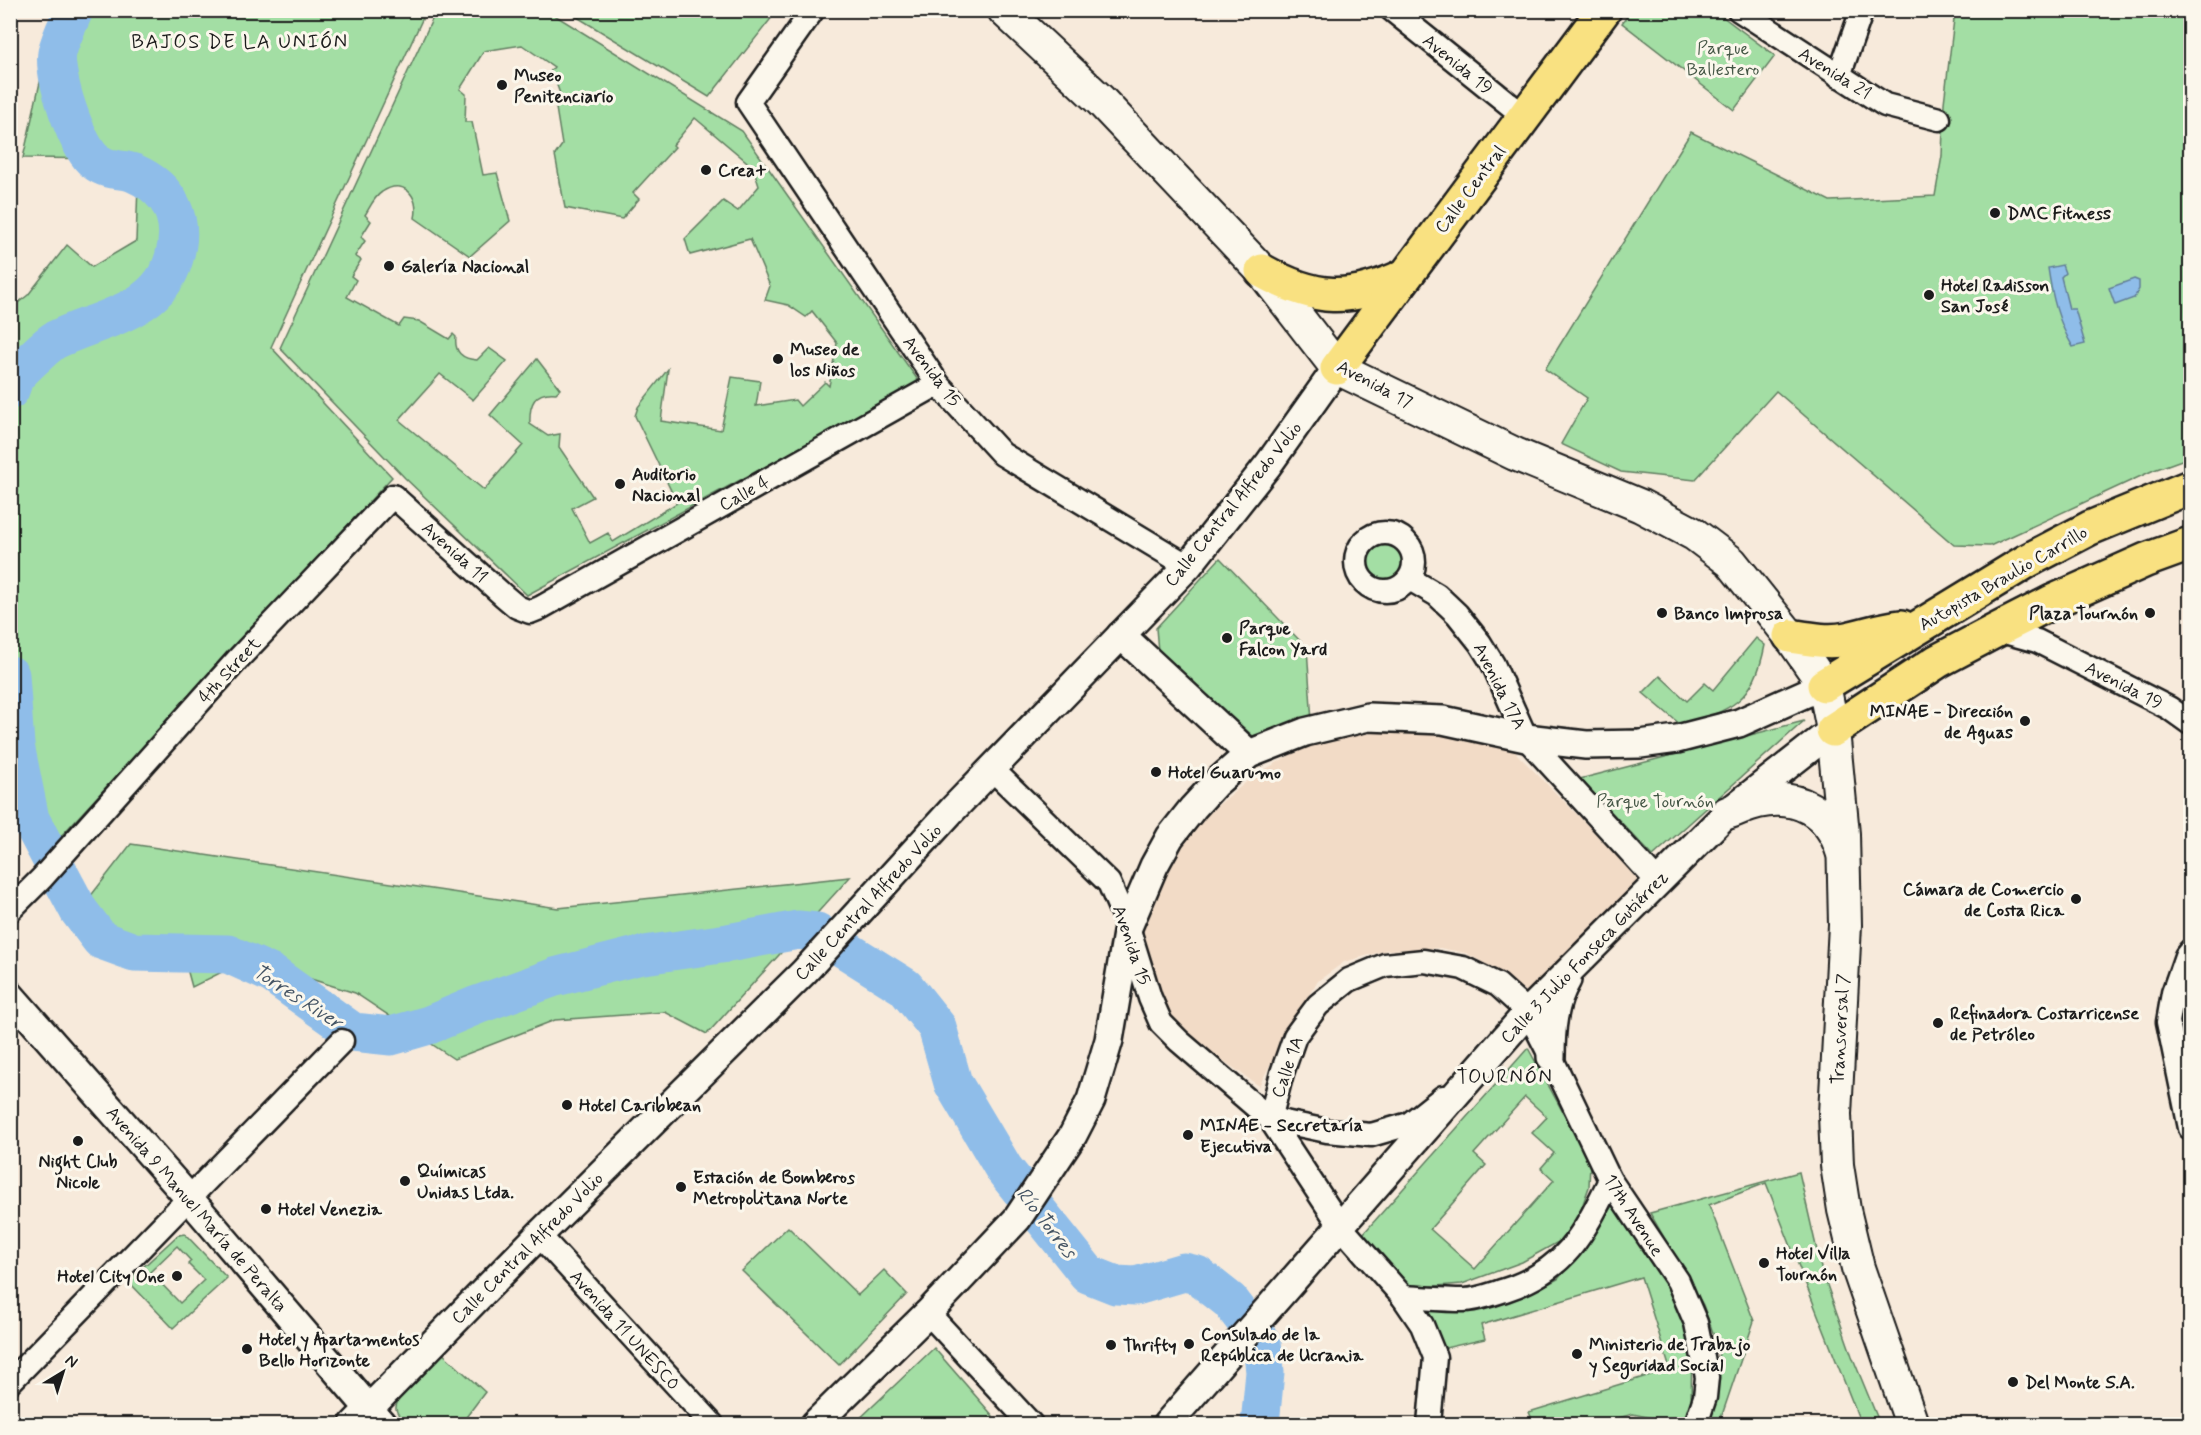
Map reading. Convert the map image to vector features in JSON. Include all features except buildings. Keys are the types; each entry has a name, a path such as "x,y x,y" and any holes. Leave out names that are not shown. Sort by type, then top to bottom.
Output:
{"main road":[{"name":"Avenida 17","path":"1005,10 1100,100 1262,271 1337,368 1515,454 1641,506 1694,534 1731,562 1790,636"},
{"name":"Calle Central","path":"1337,368 1604,10"},
{"path":"1262,271 1288,286 1318,294 1348,295 1378,289 1406,276"},
{"name":"Autopista Braulio Carrillo","path":"1824,685 2027,561 2090,528 2190,487"},
{"path":"1833,730 1938,661 1997,630 2146,560 2190,544"},
{"path":"1790,636 1819,640 1845,639 1881,629 1919,626"},
{"name":"Transversal 7","path":"1790,636 1824,685 1833,730 1844,834 1845,925 1835,1114 1838,1166 1844,1210 1858,1268 1912,1425"},
{"path":"1727,813 1755,802 1790,800 1809,807 1825,819 1837,835 1844,854"}],"street":[{"name":"Avenida 15","path":"813,10 748,102 938,384 1002,454 1188,566"},
{"name":"Avenida 19","path":"1392,10 1524,117"},
{"name":"Avenida 21","path":"1738,10 1885,105 1939,119"},
{"path":"1839,76 1862,10"},
{"name":"Calle Central Alfredo Volio","path":"368,1419 539,1235 804,972 953,809 1188,566 1268,465 1337,368"},
{"name":"Calle 4","path":"518,607 530,612 540,608 938,384"},
{"name":"Avenida 11","path":"393,496 518,607"},
{"name":"4th Street","path":"10,910 42,878 238,659 393,496"},
{"name":"Avenida 17A","path":"1410,579 1437,595 1457,614 1493,664 1526,738 1657,881"},
{"path":"2054,602 2047,613 2044,626 2048,639 2056,650"},
{"name":"Avenida 19","path":"1997,630 2037,641 2056,650 2169,708 2190,723"},
{"path":"1121,635 1249,754"},
{"path":"815,1425 928,1313 1017,1219 1073,1136 1091,1100 1109,1040 1128,927 1154,866 1170,837 1215,784 1249,754 1305,732 1368,717 1443,720 1526,738 1587,745 1640,744 1677,739 1739,723 1824,685"},
{"name":"Calle 3 Julio Fonseca Gutiérrez","path":"1167,1425 1528,1012 1727,813 1833,730"},
{"name":"Avenida 15","path":"993,770 1109,883 1128,927 1150,998 1161,1023 1270,1119 1341,1227 1403,1297 1422,1325 1435,1357 1429,1425"},
{"path":"2188,954 2174,993 2168,1022 2190,1128"},
{"name":"Calle 1A","path":"1270,1119 1295,1036 1318,1005 1349,980 1385,965 1424,961 1463,968 1498,986 1528,1012"},
{"path":"1551,1056 1551,1032 1555,1008 1576,964"},
{"name":"Avenida 9 Manuel María de Peralta","path":"10,995 188,1197 368,1419"},
{"name":"17th Avenue","path":"1528,1012 1610,1180 1678,1281 1696,1323 1707,1377 1705,1397 1696,1425"},
{"path":"10,1382 342,1041"},
{"name":"Avenida 15","path":"1270,1119 1327,1131 1371,1135 1409,1124 1469,1077"},
{"path":"1403,1297 1467,1300 1524,1284 1546,1273 1571,1249 1610,1180"},
{"name":"Avenida 11 UNESCO","path":"539,1235 712,1425"},
{"path":"928,1313 1030,1425"}],"shaded area":[{"path":"1403,730 1456,735 1513,750 1640,878 1527,992 1502,973 1466,953 1440,948 1387,950 1344,962 1318,981 1298,1011 1259,1086 1167,1021 1138,930 1170,859 1211,811 1255,775 1301,749 1345,736"}],"green space":[{"path":"56,11 426,11 271,347 392,477 61,836 48,855 30,819 15,745 11,740 10,309 28,295 67,245 92,267 136,241 138,184 124,159 23,158"},
{"path":"436,11 548,11 742,131 920,383 527,595 405,478 280,348","holes":["522,45 554,67 549,73 555,80 562,99 555,102 562,145 555,155 565,208 622,219 639,199 633,193 675,147 673,145 695,118 753,167 759,186 738,211 723,201 685,239 690,255 750,239 770,286 765,300 788,305 806,317 812,311 837,343 829,386 825,382 800,406 795,400 756,406 760,381 732,377 721,430 661,421 668,369 638,407 635,416 677,503 613,542 608,533 590,543 572,508 593,497 559,447 560,434 548,436 530,424 534,400 543,394 556,393 560,389 537,359 490,415 523,445 484,490 399,420 440,374 473,400 507,361 489,348 477,360 467,358 458,351 456,337 453,334 449,339 419,321 404,319 399,326 347,297 356,280 351,276 361,260 355,256 365,241 361,237 371,221 365,215 372,202 390,188 397,187 408,191 415,203 415,218 470,256 510,221 497,173 483,175 472,122 465,122 466,94 460,89 484,51"]},
{"path":"567,11 777,11 709,97"},
{"name":"Parque Ballestero","path":"1631,11 1715,11 1775,56 1734,110 1622,23"},
{"path":"1955,11 2190,11 2190,457 2154,470 1990,546 1954,545 1776,391 1695,480 1621,472 1561,444 1587,398 1545,369 1691,132 1830,201 1935,196 1942,156 1944,103"},
{"path":"1385,540 1400,547 1407,562 1400,577 1385,584 1370,577 1363,562 1370,547"},
{"name":"Parque Falcon Yard","path":"1220,558 1307,648 1312,722 1253,736 1158,651 1156,628"},
{"path":"1756,638 1765,645 1754,679 1738,701 1727,708 1681,725 1643,693 1660,676 1687,701 1705,683 1713,690"},
{"name":"Parque Tournón","path":"1804,721 1653,856 1580,779"},
{"path":"131,844 558,908 850,877 707,1034 665,1012 555,1020 454,1059 355,993 292,973 254,956 192,987 183,954 134,952 101,940 79,911"},
{"path":"1528,1048 1590,1162 1589,1187 1578,1218 1560,1241 1522,1262 1462,1284 1424,1287 1401,1285 1363,1234","holes":["1525,1097 1547,1117 1532,1133 1554,1153 1541,1168 1554,1180 1475,1269 1430,1229 1486,1165 1474,1154"]},
{"path":"1799,1172 1821,1268 1852,1356 1880,1424 1861,1424 1766,1183 1709,1205 1754,1321 1719,1424 1707,1424 1715,1402 1719,1349 1703,1305 1650,1213"},
{"path":"1613,1204 1674,1290 1692,1346 1691,1405 1685,1417 1676,1423 1633,1414 1596,1424 1534,1424 1529,1412 1670,1369 1641,1277 1481,1325 1485,1339 1441,1349 1423,1308 1475,1310 1522,1297 1558,1279 1590,1240"},
{"path":"788,1227 858,1295 884,1270 907,1294 839,1365 742,1271"},
{"path":"185,1234 227,1278 173,1328 128,1281 178,1235","holes":["177,1246 191,1261 188,1264 204,1280 180,1303 150,1272"]},
{"path":"934,1348 993,1416 983,1424 854,1424"},
{"path":"441,1352 485,1392 461,1424 407,1424 396,1409 397,1403 407,1388"}],"water":[{"path":"2062,265 2065,273 2061,277 2069,309 2075,309 2085,344 2073,347 2056,309 2048,268"},
{"path":"2134,279 2139,281 2139,289 2134,298 2115,305 2109,288"}],"waterway":[{"name":"Torres River","path":"10,390 14,378 52,342 125,311 155,291 166,276 177,244 176,219 166,197 147,180 134,173 106,167 96,162 81,143 74,128 63,94 57,63 58,48 74,10"},
{"name":"Torres River","path":"10,675 15,745 30,819 79,911 101,940 134,952 228,954 272,974 353,1032 391,1036 429,1025 555,977 637,956 798,930 817,932 905,987 937,1027 953,1083 1004,1169 1088,1274 1116,1285 1136,1286 1184,1272 1197,1275 1230,1301 1262,1343 1265,1372 1260,1424"}],"place":[{"name":"Museo Penitenciario","path":"502,85"},
{"name":"Crea+","path":"706,170"},
{"name":"DMC Fitness","path":"1995,213"},
{"name":"Galería Nacional","path":"389,266"},
{"name":"Hotel Radisson San José","path":"1929,295"},
{"name":"Museo de los Niños","path":"778,359"},
{"name":"Auditorio Nacional","path":"620,484"},
{"name":"Banco Improsa","path":"1662,613"},
{"name":"Plaza Tournón","path":"2150,613"},
{"name":"Parque Falcon Yard","path":"1227,638"},
{"name":"MINAE - Dirección de Aguas","path":"2025,721"},
{"name":"Hotel Guarumo","path":"1156,772"},
{"name":"Cámara de Comercio de Costa Rica","path":"2076,899"},
{"name":"Refinadora Costarricense de Petróleo","path":"1938,1023"},
{"name":"Hotel Caribbean","path":"567,1105"},
{"name":"MINAE - Secretaría Ejecutiva","path":"1188,1135"},
{"name":"Night Club Nicole","path":"78,1141"},
{"name":"Químicas Unidas Ltda.","path":"405,1181"},
{"name":"Estación de Bomberos Metropolitana Norte","path":"681,1187"},
{"name":"Hotel Venezia","path":"266,1209"},
{"name":"Hotel Villa Tournón","path":"1764,1263"},
{"name":"Hotel City One","path":"177,1276"},
{"name":"Consulado de la República de Ucrania","path":"1189,1344"},
{"name":"Thrifty","path":"1111,1345"},
{"name":"Hotel y Apartamentos Bello Horizonte","path":"247,1349"},
{"name":"Ministerio de Trabajo y Seguridad Social","path":"1577,1354"},
{"name":"Del Monte S.A.","path":"2013,1382"}],"district":[{"name":"BAJOS DE LA UNIÓN","path":"240,41"},
{"name":"TOURNÓN","path":"1505,1076"}],"water label":[{"name":"Río Torres","path":"1047,1222"}]}
